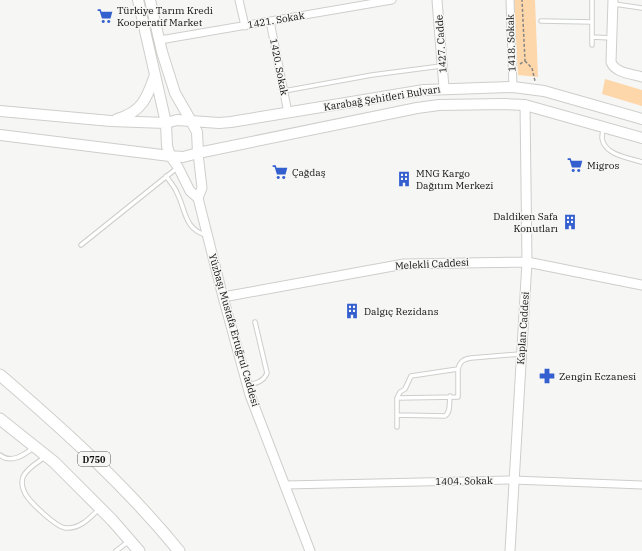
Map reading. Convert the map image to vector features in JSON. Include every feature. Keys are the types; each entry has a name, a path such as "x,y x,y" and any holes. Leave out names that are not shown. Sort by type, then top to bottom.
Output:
{"highway":[{"name":"D750","path":"0,375 61,427 116,481 179,551"},
{"name":"D750","path":"0,419 46,456 100,508 139,551"}],"main road":[{"path":"138,0 166,123 166,141 170,156"},
{"path":"150,0 175,93 197,132 198,153"},
{"path":"111,121 132,114 139,108 145,100 155,75"},
{"name":"Karabağ Şehitleri Bulvarı","path":"0,110 111,121 166,123 177,120 218,123 424,90 444,88 513,87 534,89 642,119"},
{"name":"Karabağ Şehitleri Bulvarı","path":"0,135 184,157 429,106 504,104 525,105 642,138"}],"street":[{"path":"239,0 245,26"},
{"name":"1421. Sokak","path":"160,40 245,26 371,2 392,0"},
{"name":"1427. Cadde","path":"437,0 444,88"},
{"name":"1418. Sokak","path":"510,0 513,87"},
{"path":"613,2 611,62 617,70 642,77"},
{"name":"1420. Sokak","path":"270,21 288,113"},
{"name":"Kaplan Caddesi","path":"510,551 527,262 525,105"},
{"name":"Yüzbaşı Mustafa Ertuğrul Caddesi","path":"198,153 202,188 198,198"},
{"name":"Yüzbaşı Mustafa Ertuğrul Caddesi","path":"170,156 178,167 190,191 198,198 250,395 286,485 310,551"},
{"name":"Melekli Caddesi","path":"223,297 404,264 527,262 642,285"},
{"name":"1404. Sokak","path":"286,485 513,480 642,485"}],"lane":[{"path":"592,0 592,45"},
{"path":"613,2 642,8"},
{"path":"541,22 592,22"},
{"path":"592,37 612,38"},
{"path":"284,91 372,75 442,66"},
{"path":"603,127 602,138 605,146 614,154 642,162"},
{"path":"81,245 178,167"},
{"path":"166,176 177,192 185,216 193,230 208,236"},
{"path":"248,385 265,379 268,373 255,322"},
{"path":"396,398 458,397 458,369 459,364 464,359 521,354"},
{"path":"397,427 396,398 400,392 405,389 411,376 458,369"},
{"path":"397,415 445,416 448,414 450,396"},
{"path":"0,455 3,458 21,457 35,447"},
{"path":"46,456 32,466 23,477 22,486 27,496 55,524 64,528 76,527 89,519 100,508"},
{"path":"116,551 130,540"}],"path":[{"path":"522,0 525,60 532,68 535,79 534,89"},
{"path":"512,71 525,60"}],"shaded area":[{"path":"514,0 535,0 538,77 518,75"},
{"path":"605,79 642,90 642,106 602,94"}],"place":[{"name":"Türkiye Tarım Kredi Kooperatif Market","path":"105,16"},
{"name":"Migros","path":"575,165"},
{"name":"Çağdaş","path":"280,172"},
{"name":"MNG Kargo Dağıtım Merkezi","path":"404,179"},
{"name":"Daldiken Safa Konutları","path":"570,222"},
{"name":"Dalgıç Rezidans","path":"352,311"},
{"name":"Zengin Eczanesi","path":"547,376"}]}
